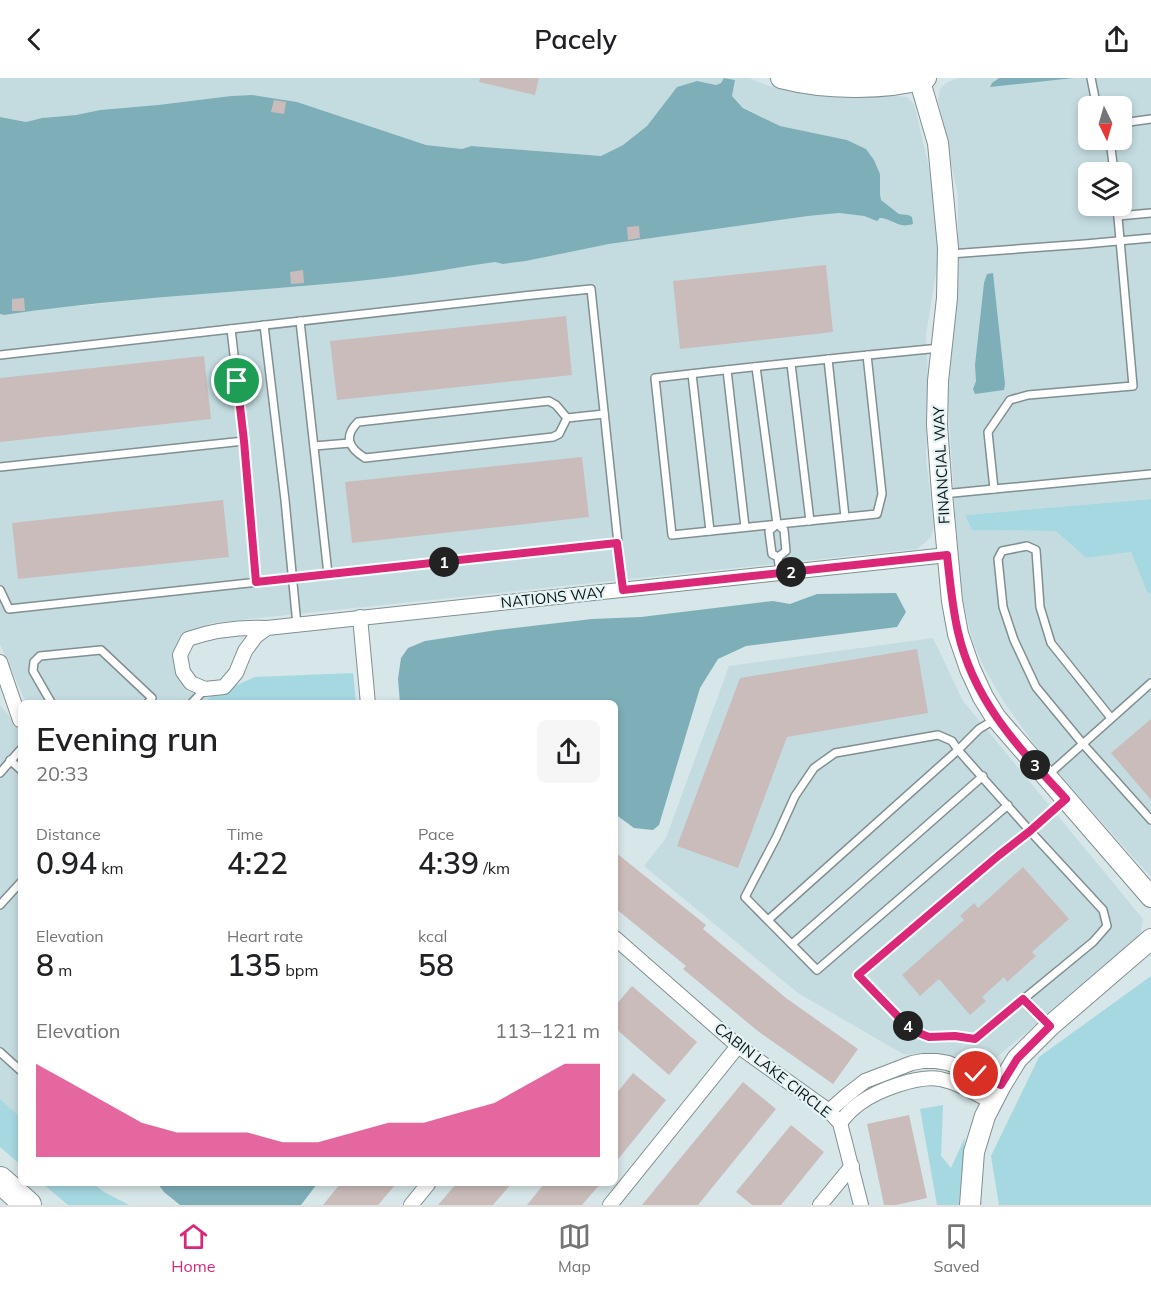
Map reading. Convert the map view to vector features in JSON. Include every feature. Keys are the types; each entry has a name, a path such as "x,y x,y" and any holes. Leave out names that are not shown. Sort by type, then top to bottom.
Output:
{"highway":[{"path":"0,1180 27,1205"}],"street":[{"path":"781,78 832,86 881,87 921,79"},
{"name":"FINANCIAL WAY","path":"921,79 938,143 948,254 947,298 938,381 938,425 947,555 958,634 970,669 996,718 1151,897"},
{"name":"NATIONS WAY","path":"205,689 191,684 183,672 180,655 188,639 205,633 244,627 267,628 297,625 947,555"},
{"path":"360,617 368,700"},
{"path":"205,689 224,687 237,673 245,651 255,636 267,628"},
{"path":"0,662 18,713"},
{"path":"0,694 18,717"},
{"path":"970,1205 974,1152 985,1116 1017,1059 1050,1026 1151,939"},
{"name":"CABIN LAKE CIRCLE","path":"618,945 738,1046 829,1111 840,1123 861,1205"},
{"path":"610,1205 738,1046"},
{"path":"829,1111 865,1081 923,1061 936,1060 948,1063 996,1094"},
{"path":"840,1123 861,1102 874,1095 893,1087 927,1078 996,1094"},
{"path":"820,1205 852,1166"},
{"path":"411,1205 426,1186"}],"lane":[{"path":"1091,78 1095,96"},
{"path":"1132,122 1151,119"},
{"path":"1132,215 1151,213"},
{"path":"994,489 988,432 1010,400 1028,395 1133,386 1118,216"},
{"path":"948,254 1151,238"},
{"path":"0,355 591,289 623,590"},
{"path":"300,321 328,574"},
{"path":"264,325 297,625"},
{"path":"231,329 244,441 256,582"},
{"path":"867,355 882,494 877,514 672,535 655,378 791,364 828,359 942,347"},
{"path":"828,359 845,517"},
{"path":"791,364 810,521"},
{"path":"756,367 777,524 784,530 786,551 778,557"},
{"path":"727,370 745,527"},
{"path":"692,374 710,531"},
{"path":"549,401 556,405 567,418 559,434 553,437 365,458 350,446 349,437 351,429 358,422 549,401"},
{"path":"567,418 604,414"},
{"path":"0,467 244,441"},
{"path":"314,446 350,443"},
{"path":"942,494 1151,474"},
{"path":"777,524 769,531 772,554 778,557"},
{"path":"0,590 9,609 617,543"},
{"path":"1111,718 1052,643 1040,607 1036,550 1027,546 1002,550 998,559 1002,607 1014,640 1036,687 1151,820"},
{"path":"778,557 780,573"},
{"path":"50,700 33,671 34,662 40,656 101,651 152,698 150,700"},
{"path":"1046,777 1151,683"},
{"path":"195,700 205,689"},
{"path":"768,920 979,729 996,718"},
{"path":"1008,805 818,970 745,897 795,796 814,768 835,753 938,735 952,741 958,750 983,776 1008,805 1030,831 1103,910 1107,926 1093,942 975,1039 955,1036 929,1037 911,1030 858,975 1030,831 1066,799"},
{"path":"1,769 18,752"},
{"path":"10,760 18,767"},
{"path":"792,944 983,776"},
{"path":"0,905 18,885"},
{"path":"1023,999 1050,1026"},
{"path":"0,1052 18,1068"}],"shaded area":[{"path":"0,78 724,78 716,85 697,81 677,87 647,126 623,145 601,156 471,146 462,149 426,145 297,102 252,95 100,110 26,122 0,117"},
{"path":"724,78 735,80 732,96 743,108 780,126 847,140 866,149 880,174 881,200 899,214 912,217 913,224 899,225 880,218 877,221 864,216 839,213 808,216 609,244 526,261 503,264 495,262 414,275 0,314 0,117 26,122 100,110 252,95 297,102 426,145 462,149 471,146 601,156 623,145 647,126 677,87 697,81 716,85"},
{"path":"728,78 749,78 769,86 845,97 907,97 914,104 932,180 938,234 937,267 926,335 928,379 926,459 934,526 930,538 917,549 211,623 186,634 176,648 176,674 186,691 210,697 207,700 25,700 0,644 0,314 177,295 388,278 495,262 503,264 526,261 609,244 808,216 839,213 871,219 888,219 895,224 908,215 899,214 881,200 880,174 866,149 847,140 780,126 743,107 732,96 735,80"},
{"path":"958,78 1151,78 1151,499 966,515 972,530 1056,531 1086,558 1131,552 1147,592 1151,594 1151,877 1044,758 1004,702 983,666 972,639 963,600 955,516 948,396 958,285 958,196 938,100 940,89 946,83"},
{"path":"999,78 1074,78 990,87"},
{"path":"993,273 1005,384 1004,390 975,394 973,389 976,381 975,365 984,283 987,274"},
{"path":"1151,499 1151,594 1147,592 1131,552 1086,558 1056,531 972,530 965,515"},
{"path":"896,593 906,612 897,627 746,646 718,659 700,688 659,825 653,830 634,828 618,816 618,700 400,700 398,679 401,658 408,648 425,641 592,619 641,617 773,601 790,604 817,594"},
{"path":"933,638 963,701 1143,919 1141,932 1132,943 997,1057 993,1065 981,1068 940,1055 903,1054 798,993 644,866 666,838 729,666"},
{"path":"353,673 356,700 207,700 255,677"},
{"path":"0,705 18,726 18,1115 0,1099"},
{"path":"1151,976 1151,1205 999,1205 991,1156 1039,1057"},
{"path":"0,1099 18,1115 18,1162 0,1147"},
{"path":"943,1105 941,1156 951,1168 965,1137 959,1205 937,1205 920,1109"},
{"path":"45,1186 96,1186 129,1205 68,1205"},
{"path":"160,1186 315,1186 301,1205 180,1205"}],"building":[{"path":"480,78 539,78 535,95 479,82"},
{"path":"274,100 286,102 284,114 271,112"},
{"path":"639,226 640,238 628,240 627,227"},
{"path":"826,265 833,332 680,349 673,281"},
{"path":"303,270 304,283 291,284 290,272"},
{"path":"24,298 25,311 12,311 12,299"},
{"path":"566,316 572,375 337,400 330,341"},
{"path":"204,356 211,419 0,442 0,378"},
{"path":"582,457 589,517 352,543 345,482"},
{"path":"223,500 229,557 18,579 12,523"},
{"path":"917,649 928,713 787,737 738,868 677,846 740,678"},
{"path":"1151,719 1151,800 1111,753"},
{"path":"618,854 706,925 703,929 786,998 858,1049 833,1084 759,1032 683,969 686,966 618,910"},
{"path":"1023,867 1069,919 1032,952 1036,956 1007,982 1004,977 982,997 986,1001 970,1015 939,979 920,996 902,975 964,920 960,916 974,903 978,908"},
{"path":"632,986 697,1042 669,1075 618,1031 618,1002"},
{"path":"633,1073 666,1100 618,1159 618,1091"},
{"path":"743,1082 776,1109 698,1205 642,1205"},
{"path":"909,1115 927,1198 896,1205 884,1205 867,1124"},
{"path":"791,1125 824,1152 781,1205 752,1205 736,1192"},
{"path":"338,1186 394,1186 378,1205 323,1205"},
{"path":"454,1186 509,1186 493,1205 438,1205"},
{"path":"542,1186 598,1186 582,1205 527,1205"}],"route":[{"path":"237,381 256,582 617,543 623,590 947,555 958,634 983,697 996,718 1066,799 858,975 911,1030 929,1037 955,1036 975,1039 1023,999 1050,1026 1017,1059 1001,1085 976,1074"}]}
